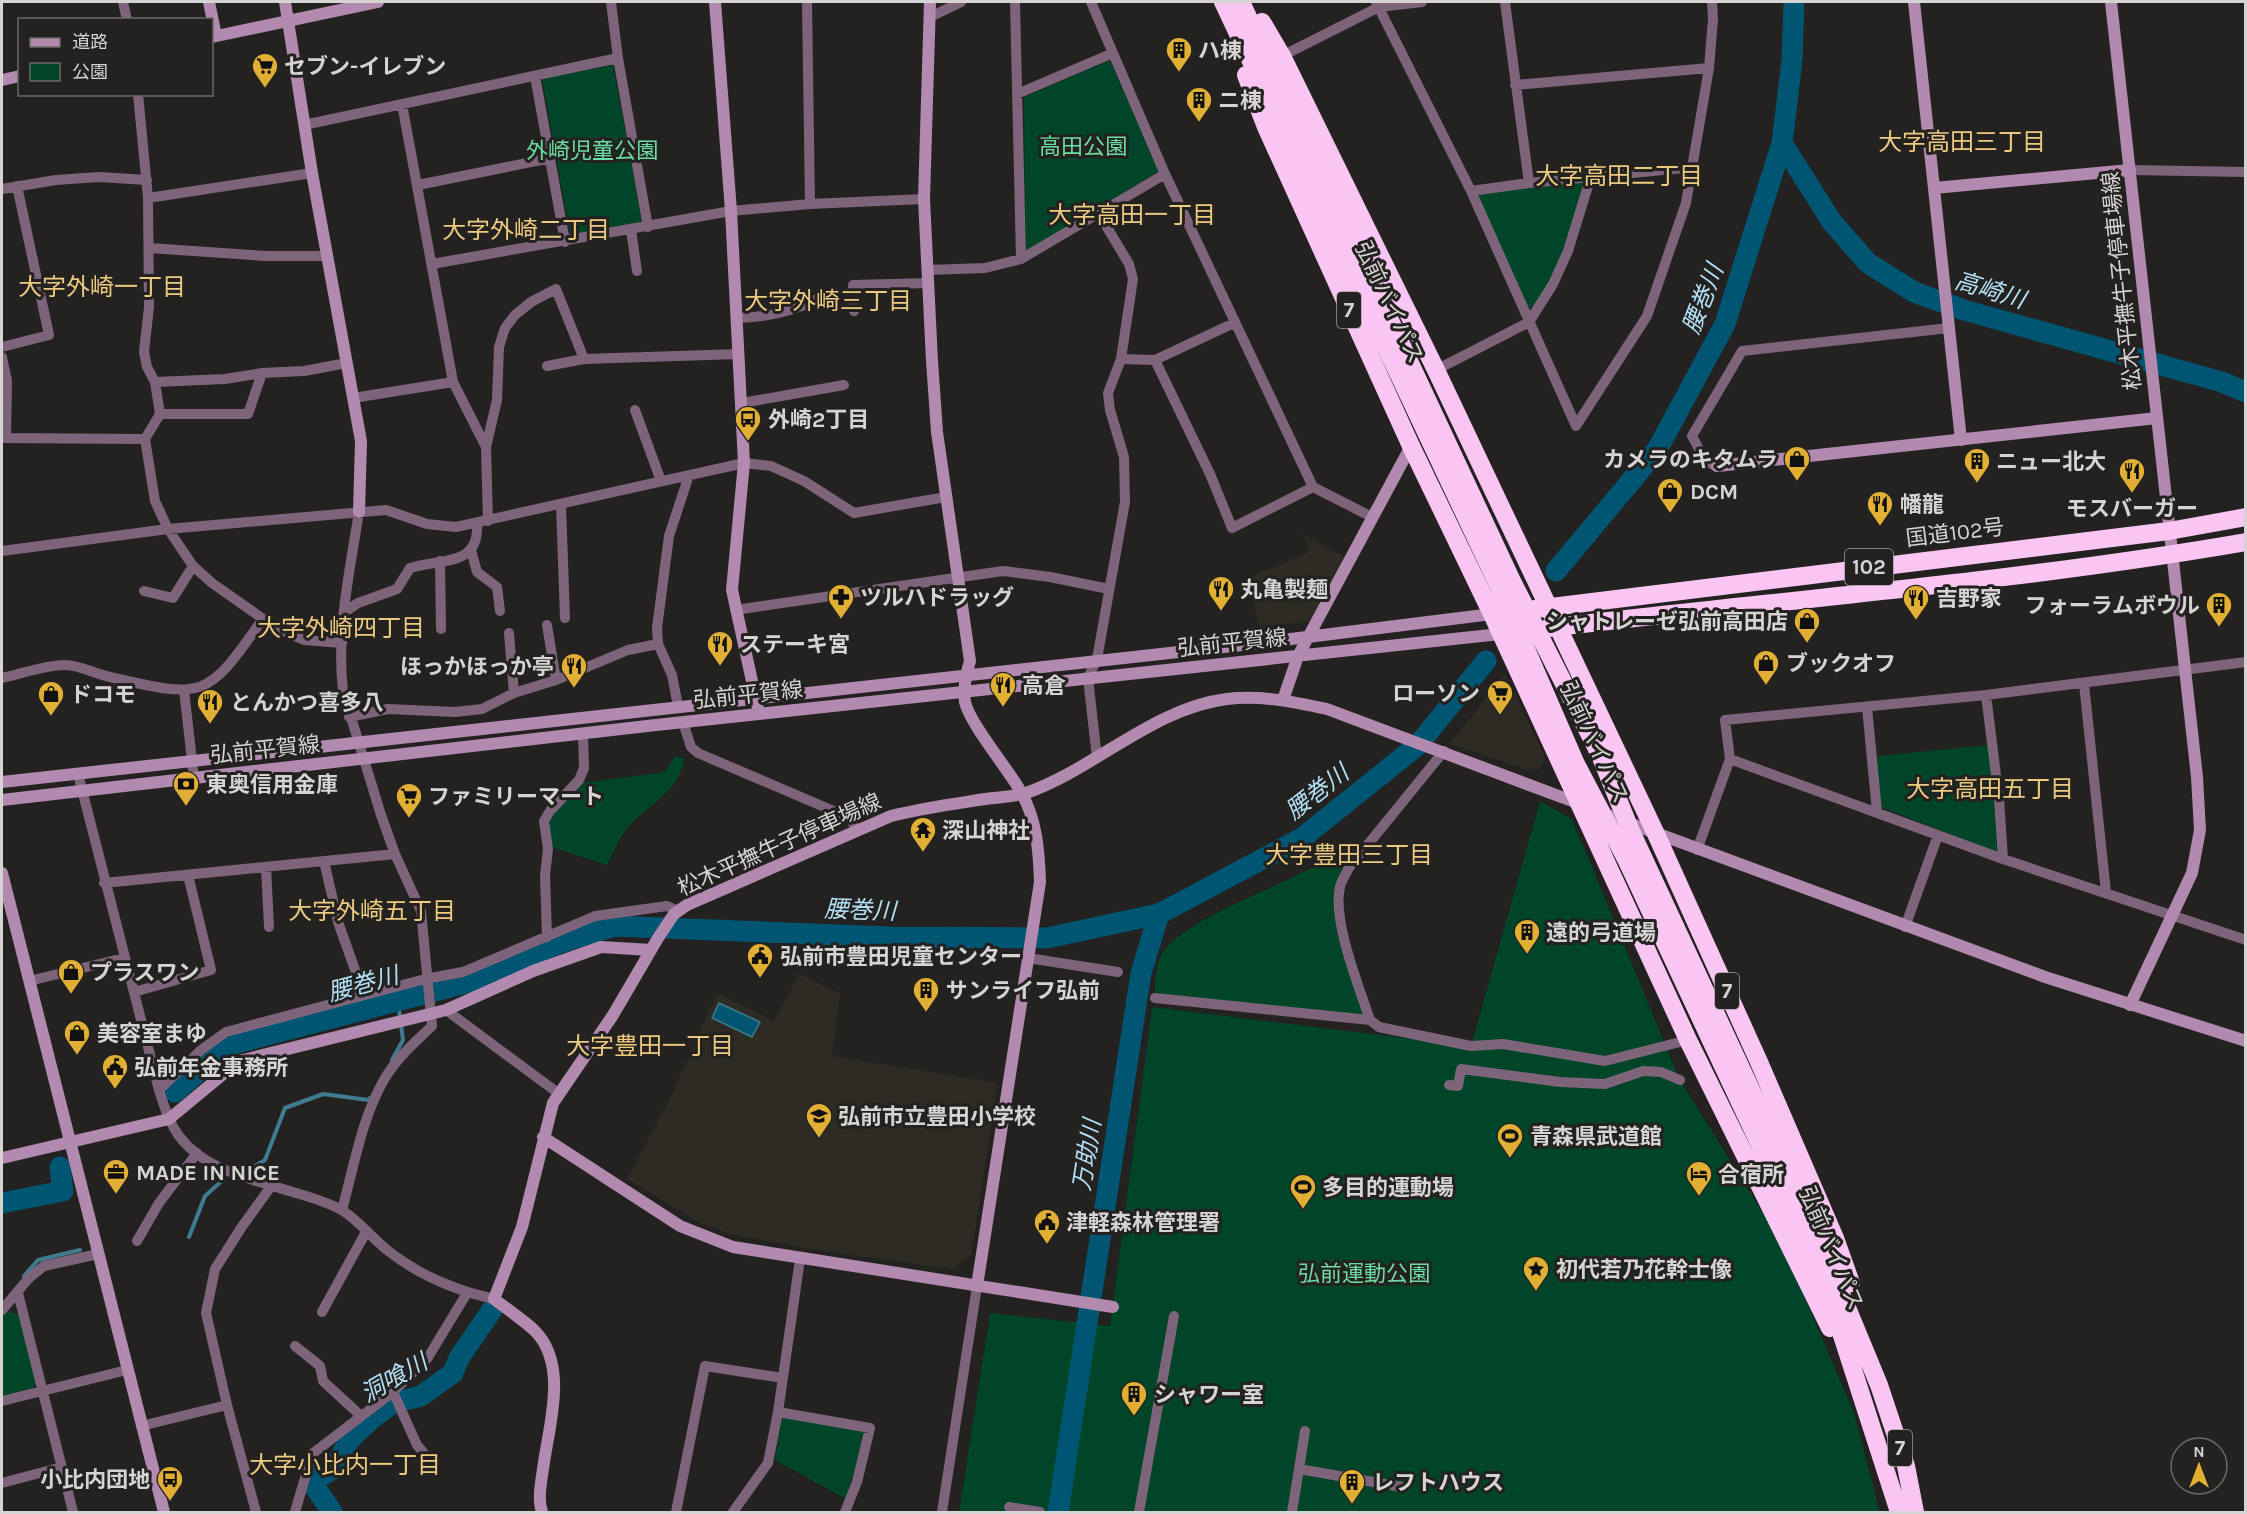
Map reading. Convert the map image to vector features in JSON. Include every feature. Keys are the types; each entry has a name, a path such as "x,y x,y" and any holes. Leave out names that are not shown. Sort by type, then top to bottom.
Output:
{"highway":[{"name":"7","path":"1217,2 1266,127 1411,447 1492,614 1688,1040 1860,1388"},
{"name":"弘前バイパス","path":"1223,2 1448,462 1512,581 1600,755 1688,972 1826,1286 1899,1512"},
{"name":"弘前バイパス","path":"1241,2 1448,462 1576,764 1688,972 1820,1239 1879,1385 1906,1466 1915,1512"},
{"name":"7","path":"1250,2 1282,56 1436,370 1656,834 1835,1238 1852,1288 1879,1385"},
{"name":"国道102号","path":"1492,614 2169,531 2246,517"},
{"name":"102","path":"1500,634 1997,578 2171,555 2246,542"}],"street":[{"path":"123,2 127,18"},
{"path":"209,2 211,18"},
{"path":"285,2 312,173 361,441 359,512 340,671 349,717 360,740 395,854 421,911 432,1026 402,1056 385,1078 366,1122 342,1210"},
{"path":"214,37 378,2"},
{"path":"611,2 618,58 648,227"},
{"path":"715,2 731,211 744,464 732,569 735,610 759,713"},
{"path":"807,2 810,204"},
{"path":"930,2 924,199 937,432 970,661 964,692 967,709 1023,794 1037,838 1040,882 942,1512"},
{"path":"930,17 961,2"},
{"path":"1015,2 1021,259"},
{"path":"1091,2 1165,174 1313,487 1372,517"},
{"path":"1282,56 1378,4 1422,2"},
{"path":"1505,2 1529,183"},
{"path":"1378,4 1470,191 1576,426 1647,316 1686,203 1694,167 1709,68 1712,2"},
{"path":"1914,2 1960,440"},
{"name":"松木平撫牛子停車場線","path":"2111,2 2185,671 2200,830 2192,873 2130,1005"},
{"path":"1017,94 1113,53"},
{"path":"304,125 618,58"},
{"path":"1515,85 1709,68"},
{"path":"2,80 18,76"},
{"path":"535,76 565,242"},
{"path":"138,96 148,198 149,307 144,352 147,367 155,382 160,414 145,439 155,501 168,529 193,566 262,620 304,640 342,643"},
{"path":"402,104 453,382 486,447"},
{"path":"418,184 551,158"},
{"path":"1470,191 1591,176 1694,167"},
{"path":"1934,188 2130,170 2246,171"},
{"path":"148,198 312,173"},
{"path":"854,311 854,285 985,268 1021,259 1165,174"},
{"path":"1436,370 1529,322 1553,284 1568,251 1591,176"},
{"path":"2,189 99,177 147,180"},
{"path":"2,347 49,335 17,186"},
{"path":"432,264 731,211 810,204 924,199"},
{"path":"1097,758 1088,678 1097,658 1125,502 1124,457 1110,410 1108,393 1122,360 1133,279 1129,264 1099,214"},
{"path":"631,230 637,271"},
{"path":"149,248 266,256 327,256"},
{"path":"346,611 358,603 397,588 410,568 462,558 471,550 483,522 486,447 497,400 499,347 505,328 515,315 531,302 556,290 584,358"},
{"path":"737,318 765,317 796,310 824,296"},
{"path":"1122,360 1155,360 1234,323"},
{"path":"1948,323 1742,351 1692,436 1706,462 1717,466 2157,418"},
{"path":"547,366 584,358 739,354"},
{"path":"2,357 7,381 4,438 145,439"},
{"path":"1155,360 1210,474 1232,528 1313,487"},
{"path":"155,382 225,379 262,373 304,372 347,363"},
{"path":"160,414 248,414 262,373"},
{"path":"353,398 453,382"},
{"path":"742,402 844,385"},
{"path":"635,410 661,481"},
{"path":"1283,700 1298,656 1411,447"},
{"path":"2,551 168,529 386,510 437,525 456,527 744,464 771,465 804,481 854,513 946,497"},
{"path":"678,706 672,675 658,644 657,628 669,536 689,475"},
{"path":"561,505 565,618"},
{"path":"471,550 477,572 497,587 500,611"},
{"path":"440,561 441,629"},
{"path":"144,591 173,598 193,566"},
{"path":"735,610 1002,571 1050,576 1109,589"},
{"name":"弘前平賀線","path":"2,782 45,775 78,774 360,740 1492,614"},
{"path":"2,678 66,665 170,690 200,689 216,680 235,659 262,620"},
{"path":"547,625 556,680"},
{"path":"509,633 514,693"},
{"name":"弘前平賀線","path":"2,800 759,713 1500,634"},
{"path":"349,717 388,709 468,711 488,708 514,693 556,680 628,650 658,644"},
{"path":"1697,850 1730,759 1725,720 1986,696 2246,662"},
{"path":"2085,684 2106,892"},
{"path":"184,690 195,778"},
{"path":"1986,696 1999,799 2003,859"},
{"name":"松木平撫牛子停車場線","path":"494,1299 522,1227 543,1137 558,1093 595,1042 658,938 676,913 687,905 891,816 921,808 1023,794 1059,780 1159,722 1199,706 1228,699 1283,700 1327,709 1439,749 1697,850 1905,927 2130,1005 2246,1041"},
{"path":"1867,707 1877,812"},
{"path":"683,722 691,747 698,753 850,818 857,831"},
{"path":"547,937 545,875 548,849 544,821 550,811 579,780 584,768 583,733"},
{"path":"1370,1020 1347,952 1340,911 1340,887 1348,870 1439,749"},
{"path":"1730,759 2003,859 2246,940"},
{"path":"78,774 80,791 159,1090 169,1119 179,1137 197,1153 225,1171 327,1202 342,1210 409,1265 467,1293 494,1299 535,1332 552,1360 553,1397 540,1492 542,1512"},
{"path":"1905,927 1938,835"},
{"path":"104,883 395,854"},
{"path":"324,861 338,922 364,995"},
{"path":"266,867 269,927"},
{"path":"2,873 5,901 30,981 164,1512"},
{"path":"134,992 211,970 188,875"},
{"path":"159,1090 201,1050 226,1032 364,995 463,972 595,916 667,906 676,913"},
{"path":"2,1158 169,1119 239,1061 430,1010 446,1010 534,971 601,947 624,946 651,950"},
{"path":"1028,955 1118,972"},
{"path":"30,981 124,958"},
{"path":"1155,998 1370,1020 1379,1027 1463,1045 1503,1044 1605,1061 1688,1040"},
{"path":"446,1010 558,1093"},
{"path":"1449,1085 1458,1086 1461,1069 1499,1070 1605,1084 1643,1071 1661,1072 1680,1080"},
{"path":"543,1137 698,1235 734,1247 1107,1306"},
{"path":"137,1241 159,1203 197,1153"},
{"path":"256,1512 226,1405 206,1313 215,1269 272,1185"},
{"path":"322,1312 366,1232"},
{"path":"2,1310 44,1266 98,1254"},
{"path":"733,1512 768,1463 778,1412 800,1259"},
{"path":"18,1293 73,1512"},
{"path":"294,1512 312,1454 361,1416 395,1398 427,1359 467,1293"},
{"path":"1139,1512 1174,1317"},
{"path":"295,1346 320,1366 323,1381 361,1416"},
{"path":"676,1512 705,1366 783,1378"},
{"path":"2,1401 127,1370"},
{"path":"395,1398 417,1445 431,1462"},
{"path":"141,1426 226,1405"},
{"path":"778,1412 870,1428 857,1482 845,1512"},
{"path":"1292,1512 1305,1431"},
{"path":"2,1483 62,1467"},
{"path":"1299,1469 1402,1487"},
{"path":"1009,1508 1040,1512"}],"shaded area":[{"path":"1303,535 1344,556 1310,622 1259,627 1253,597 1245,580 1310,551"},
{"path":"1505,674 1545,757 1539,769 1526,769 1450,744"},
{"name":"弘前市立豊田小学校","path":"799,974 840,993 832,1056 998,1083 971,1256 952,1269 830,1252 734,1235 701,1224 627,1179 670,1099 717,994 774,1021"}],"green space":[{"name":"高田公園","path":"1110,60 1159,171 1025,252 1024,97"},
{"name":"外崎児童公園","path":"613,65 642,222 570,235 542,78"},
{"path":"1582,181 1586,185 1554,272 1546,289 1529,309 1476,194"},
{"path":"1989,745 1999,850 1996,852 1881,807 1876,756"},
{"path":"675,756 685,759 676,781 626,829 607,865 554,848 547,835 547,828 554,812 581,783 665,772"},
{"name":"弘前運動公園","path":"1540,801 1572,819 1680,1080 1781,1242 1854,1413 1880,1512 959,1512 990,1313 1110,1326 1152,1007 1471,1046"},
{"path":"1347,843 1356,847 1356,861 1348,869 1340,911 1370,1020 1155,998 1160,957 1169,945 1185,932 1227,908 1309,869"},
{"path":"9,1311 19,1315 36,1384 33,1388 2,1396 2,1316"},
{"path":"782,1417 866,1431 846,1499 775,1460"}],"water":[{"path":"719,1003 760,1022 752,1037 712,1018"}],"waterway":[{"name":"腰巻川","path":"1556,571 1657,450 1725,324 1782,143 1792,60 1794,2"},
{"name":"高崎川","path":"1782,143 1832,222 1868,263 1914,292 1964,310 2222,382 2246,392"},
{"name":"腰巻川","path":"175,1092 229,1045 473,981 560,943 614,926 888,937 1047,938 1159,914 1302,838 1418,745 1486,661"},
{"name":"万助川","path":"1058,1512 1141,973 1159,914"},
{"path":"392,1060 403,1040 398,1001"},
{"path":"248,1170 265,1160 285,1108 323,1094 369,1100 370,1098"},
{"name":"腰巻川","path":"2,1203 63,1191 60,1167"},
{"path":"189,1237 205,1196 224,1179"},
{"path":"24,1276 38,1260 80,1250"},
{"name":"洞喰川","path":"332,1512 313,1484 314,1480 335,1468 349,1440 374,1417 393,1403 421,1396 453,1373 459,1358 492,1310"}],"place":[{"name":"ハ棟","path":"1179,73"},
{"name":"セブン-イレブン","path":"265,89"},
{"name":"ニ棟","path":"1199,123"},
{"name":"外崎2丁目","path":"748,442"},
{"name":"カメラのキタムラ","path":"1797,482"},
{"name":"ニュー北大","path":"1977,484"},
{"name":"モスバーガー","path":"2132,494"},
{"name":"DCM","path":"1670,514"},
{"name":"幡龍","path":"1880,527"},
{"name":"丸亀製麺","path":"1221,612"},
{"name":"ツルハドラッグ","path":"841,620"},
{"name":"吉野家","path":"1916,621"},
{"name":"フォーラムボウル","path":"2219,628"},
{"name":"シャトレーゼ弘前高田店","path":"1807,644"},
{"name":"ステーキ宮","path":"720,667"},
{"name":"ブックオフ","path":"1766,686"},
{"name":"ほっかほっか亭","path":"574,689"},
{"name":"高倉","path":"1003,708"},
{"name":"ローソン","path":"1500,716"},
{"name":"ドコモ","path":"51,717"},
{"name":"とんかつ喜多八","path":"210,725"},
{"name":"東奥信用金庫","path":"186,807"},
{"name":"ファミリーマート","path":"409,819"},
{"name":"深山神社","path":"923,853"},
{"name":"遠的弓道場","path":"1527,955"},
{"name":"弘前市豊田児童センター","path":"760,979"},
{"name":"プラスワン","path":"71,995"},
{"name":"サンライフ弘前","path":"926,1013"},
{"name":"美容室まゆ","path":"77,1056"},
{"name":"弘前年金事務所","path":"115,1090"},
{"name":"弘前市立豊田小学校","path":"819,1139"},
{"name":"青森県武道館","path":"1510,1159"},
{"name":"MADE IN NICE","path":"116,1195"},
{"name":"合宿所","path":"1699,1197"},
{"name":"多目的運動場","path":"1303,1210"},
{"name":"津軽森林管理署","path":"1047,1245"},
{"name":"初代若乃花幹士像","path":"1536,1292"},
{"name":"シャワー室","path":"1134,1417"},
{"name":"小比内団地","path":"170,1502"},
{"name":"レフトハウス","path":"1352,1505"}],"district":[{"name":"大字高田三丁目","path":"1962,142"},
{"name":"大字高田二丁目","path":"1619,176"},
{"name":"大字高田一丁目","path":"1132,215"},
{"name":"大字外崎二丁目","path":"526,230"},
{"name":"大字外崎一丁目","path":"102,287"},
{"name":"大字外崎三丁目","path":"828,301"},
{"name":"大字外崎四丁目","path":"341,628"},
{"name":"大字高田五丁目","path":"1990,789"},
{"name":"大字豊田三丁目","path":"1349,855"},
{"name":"大字外崎五丁目","path":"372,911"},
{"name":"大字豊田一丁目","path":"650,1046"},
{"name":"大字小比内一丁目","path":"345,1465"}]}
